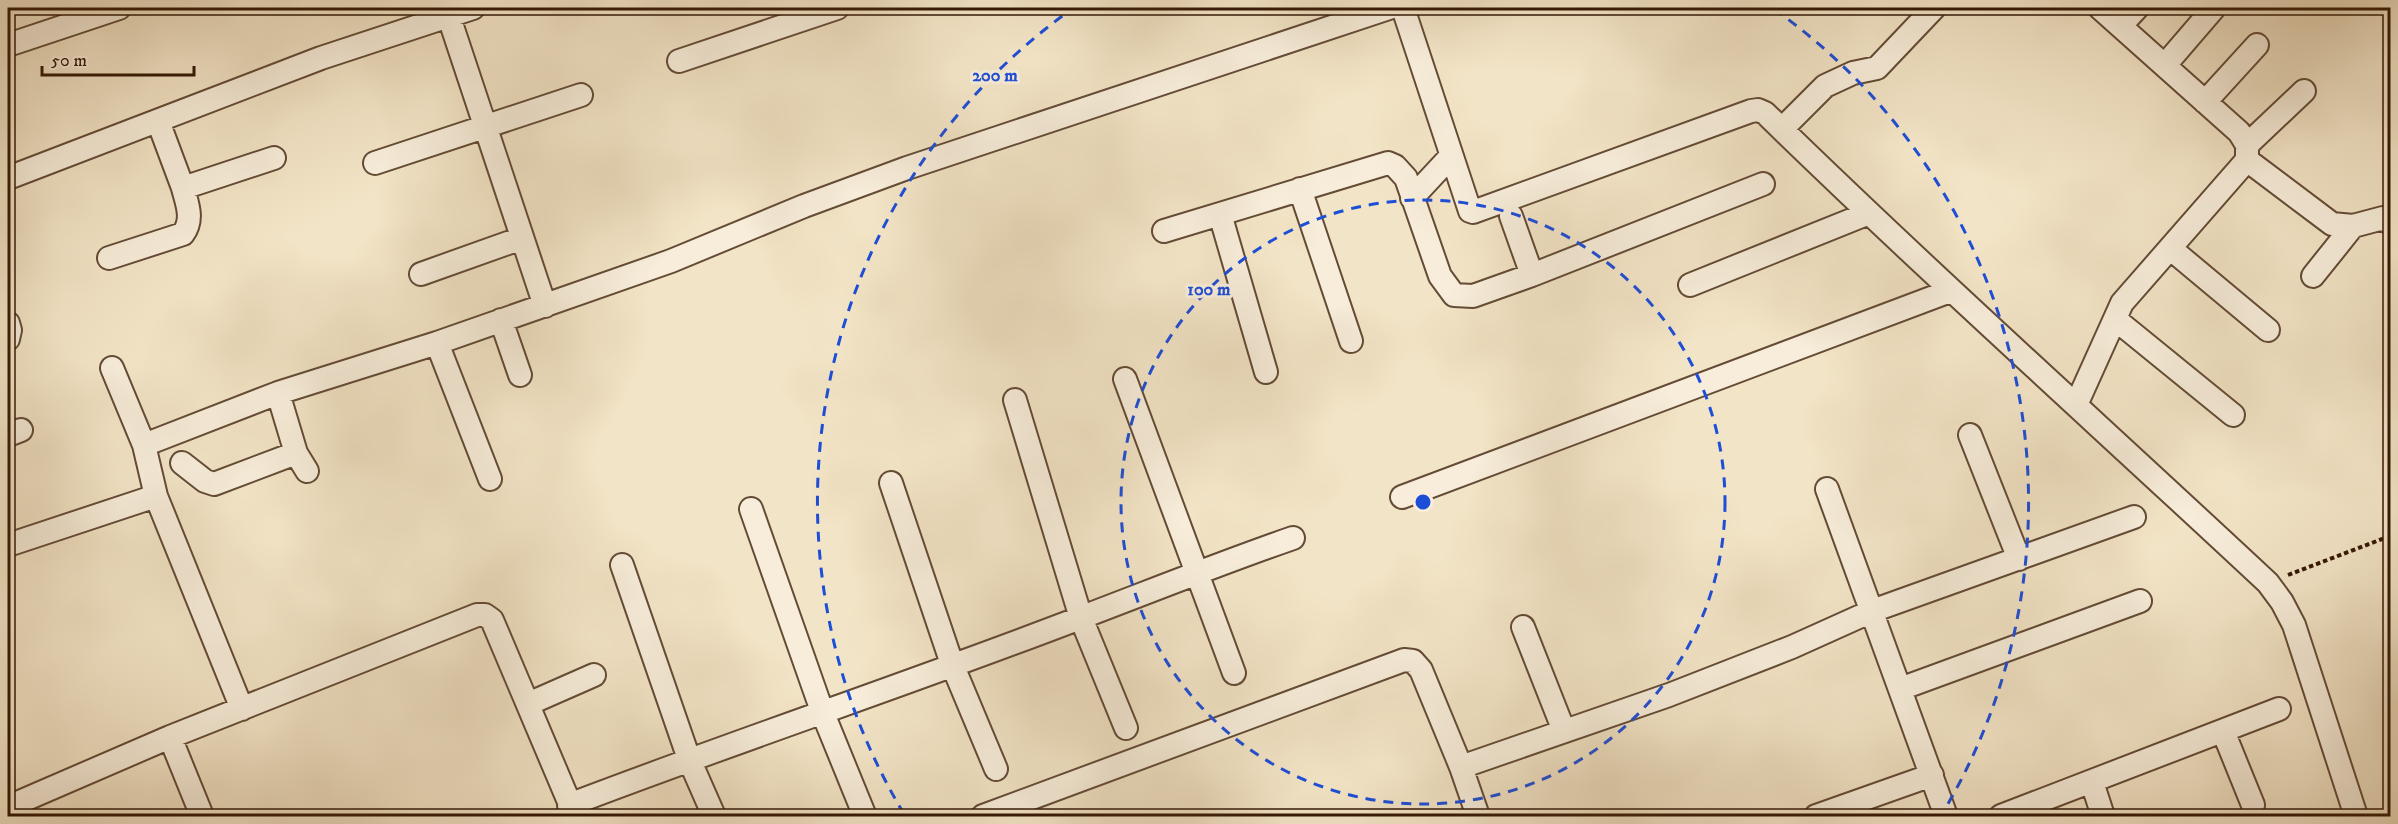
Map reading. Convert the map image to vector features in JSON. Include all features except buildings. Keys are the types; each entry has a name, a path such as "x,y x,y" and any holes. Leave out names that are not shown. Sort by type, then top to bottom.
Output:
{"street":[{"path":"8,45 119,8"},
{"path":"8,178 447,11 473,8"},
{"path":"679,60 837,8"},
{"path":"144,444 278,393 437,343 671,261 804,206 907,168 1389,8"},
{"path":"1403,8 1468,208 1473,212 1751,111 1758,110 1765,113 1950,291 2268,583 2282,602 2294,625 2356,816"},
{"path":"1782,129 1825,86 1843,77 1877,68 1934,8"},
{"path":"2100,8 2238,132 2247,152 2332,224 2354,226 2377,218 2383,218 2391,223"},
{"path":"2121,26 2137,8"},
{"path":"2165,65 2214,8"},
{"path":"447,11 546,306"},
{"path":"2205,102 2257,45"},
{"path":"2076,405 2122,303 2171,249 2247,152 2304,90"},
{"path":"375,163 580,95"},
{"path":"109,258 183,234 189,226 190,213 183,188 158,121"},
{"path":"1412,198 1451,156"},
{"path":"183,188 274,158"},
{"path":"1164,231 1388,163 1395,166 1406,178 1440,276 1454,295 1473,296 1532,275 1763,183"},
{"path":"1300,189 1351,341"},
{"path":"1690,285 1869,213"},
{"path":"1220,214 1266,372"},
{"path":"1511,216 1532,275"},
{"path":"2313,276 2354,226"},
{"path":"421,274 522,238"},
{"path":"2171,249 2268,330"},
{"path":"1402,497 1950,291"},
{"path":"2115,319 2233,415"},
{"path":"501,320 520,375"},
{"path":"8,323 10,330 8,339"},
{"path":"437,343 490,479"},
{"path":"112,368 144,444 156,495 242,709"},
{"path":"1125,379 1234,673"},
{"path":"182,463 205,481 214,484 302,462 278,393"},
{"path":"1015,400 1081,618 1126,728"},
{"path":"1970,435 2019,559"},
{"path":"891,483 952,664 996,769"},
{"path":"1827,489 1946,816"},
{"path":"8,545 156,495"},
{"path":"751,509 822,711 864,814"},
{"path":"1461,767 1670,695 1792,647 1872,611 2133,517"},
{"path":"8,807 170,737 477,615 485,615 492,620 572,811 689,759 1081,618 1195,572 1293,538"},
{"path":"622,565 689,759 714,816"},
{"path":"1900,689 2140,601"},
{"path":"1523,627 1564,731"},
{"path":"984,816 1404,660 1413,661 1421,670 1461,767 1478,816"},
{"path":"528,704 594,675"},
{"path":"2001,816 2278,709"},
{"path":"2223,731 2253,805"},
{"path":"170,737 202,816"},
{"path":"1816,816 1932,775"},
{"path":"2092,782 2103,816"}],"path":[{"path":"2268,583 2391,536"}]}
